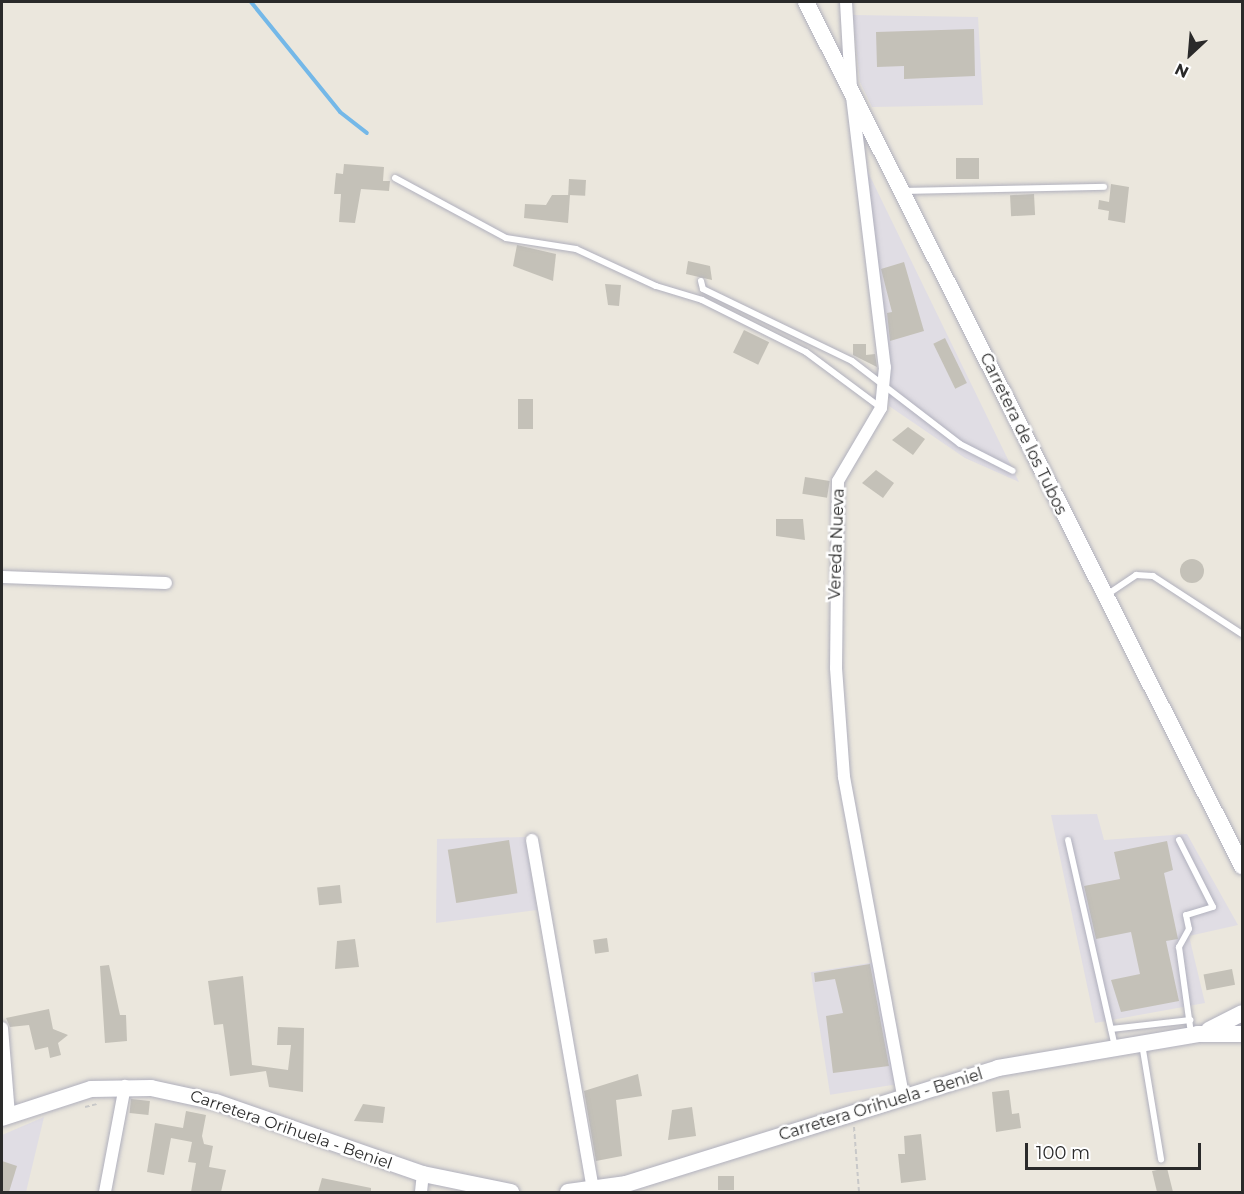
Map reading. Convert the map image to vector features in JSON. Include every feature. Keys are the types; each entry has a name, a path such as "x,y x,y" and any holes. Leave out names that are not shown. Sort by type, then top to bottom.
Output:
{"main road":[{"name":"Carretera de los Tubos","path":"806,2 905,191 1104,600 1242,866"},
{"name":"Carretera Orihuela - Beniel","path":"568,1192 593,1190 998,1068 1142,1043 1193,1030 1242,1013"},
{"name":"Carretera Orihuela - Beniel","path":"1193,1030 1242,1034"},
{"name":"Carretera Orihuela - Beniel","path":"5,1116 91,1089 206,1099 423,1174 510,1192"}],"street":[{"name":"Vereda Nueva","path":"846,2 851,88 883,345 883,387 881,408 838,481 836,657 844,777 903,1095"},
{"path":"2,577 166,584"},
{"path":"532,840 593,1190"},
{"path":"2,1028 5,1116"},
{"path":"105,1192 125,1091"},
{"path":"421,1192 423,1174"}],"lane":[{"path":"395,178 506,238 576,249 656,286 702,300 806,352 881,408"},
{"path":"905,191 1104,187"},
{"path":"701,281 704,289 852,361 883,387 985,460 1013,471"},
{"path":"1104,600 1114,585 1136,575 1154,576 1242,634"},
{"path":"1068,840 1115,1047"},
{"path":"1111,1029 1193,1030 1179,946 1189,929 1186,915 1213,907 1179,840"},
{"path":"1142,1043 1161,1159"}],"path":[{"path":"75,1109 125,1091"},
{"path":"847,1126 865,1120"},
{"path":"854,1124 859,1192"}],"shaded area":[{"path":"853,15 978,17 983,105 872,107 860,82"},
{"path":"864,164 1019,482 965,458 889,406 888,353"},
{"path":"1097,814 1104,840 1187,834 1238,925 1189,936 1205,1003 1095,1023 1051,815"},
{"path":"525,837 537,910 436,923 437,839"},
{"path":"876,962 895,1084 830,1095 811,972"},
{"path":"44,1117 26,1192 2,1192 2,1135"}],"building":[{"path":"974,29 975,76 904,79 904,66 877,67 876,32"},
{"path":"956,158 979,158 979,179 956,179"},
{"path":"344,164 384,167 383,181 390,181 389,191 361,189 355,223 339,222 341,194 334,194 336,173 343,174"},
{"path":"569,179 586,180 585,196 568,195"},
{"path":"1111,184 1129,187 1125,223 1108,220 1109,211 1098,209 1099,200 1109,202"},
{"path":"1034,194 1035,215 1011,216 1010,195"},
{"path":"552,195 570,195 568,223 524,218 525,204 546,205"},
{"path":"517,245 556,254 553,281 513,266"},
{"path":"688,261 710,266 712,280 686,274"},
{"path":"904,262 924,331 890,341 887,313 892,312 881,269"},
{"path":"605,284 621,285 619,306 608,305"},
{"path":"744,330 769,342 758,365 733,352"},
{"path":"945,338 967,383 955,389 933,344"},
{"path":"853,344 866,344 866,355 875,354 877,367 853,355"},
{"path":"518,399 533,399 533,429 518,429"},
{"path":"908,427 925,439 913,455 892,440"},
{"path":"876,470 894,483 883,498 862,483"},
{"path":"805,477 830,481 827,498 802,494"},
{"path":"776,519 803,519 805,540 776,536"},
{"path":"1192,559 1200,563 1204,571 1200,579 1192,583 1184,579 1180,571 1184,563"},
{"path":"509,840 517,893 456,903 448,850"},
{"path":"1167,841 1173,870 1164,873 1178,939 1166,941 1179,1001 1121,1012 1111,980 1140,974 1131,932 1096,939 1084,886 1120,879 1114,852"},
{"path":"340,885 342,903 319,905 317,887"},
{"path":"607,938 609,952 595,954 593,940"},
{"path":"355,939 359,967 335,969 337,941"},
{"path":"870,964 889,1066 833,1073 826,1016 843,1013 835,979 815,982 814,973"},
{"path":"109,965 120,1015 126,1015 127,1041 105,1043 100,966"},
{"path":"1232,969 1235,985 1207,990 1204,975"},
{"path":"243,976 252,1065 288,1070 291,1045 277,1045 278,1027 304,1028 303,1092 269,1087 266,1071 230,1076 223,1024 214,1025 208,981"},
{"path":"49,1009 53,1029 68,1035 58,1043 61,1055 50,1058 48,1047 35,1050 29,1025 10,1027 6,1018"},
{"path":"638,1074 642,1096 616,1100 622,1156 596,1161 584,1091"},
{"path":"1009,1090 1012,1114 1019,1113 1021,1128 996,1132 992,1092"},
{"path":"131,1099 150,1101 148,1115 130,1113"},
{"path":"363,1104 385,1107 383,1123 354,1121"},
{"path":"692,1107 696,1136 668,1140 672,1110"},
{"path":"186,1111 206,1115 202,1136 204,1144 213,1146 209,1167 226,1170 221,1192 191,1192 196,1163 188,1162 192,1142 171,1138 164,1175 147,1172 155,1123 183,1128"},
{"path":"921,1134 926,1180 901,1183 898,1154 905,1154 904,1136"},
{"path":"2,1161 17,1166 9,1192 2,1192"},
{"path":"1167,1168 1173,1192 1157,1192 1152,1171"},
{"path":"718,1176 734,1176 734,1190 718,1190"},
{"path":"322,1178 371,1188 371,1192 318,1192"}],"waterway":[{"path":"251,2 340,112 367,133"}]}
